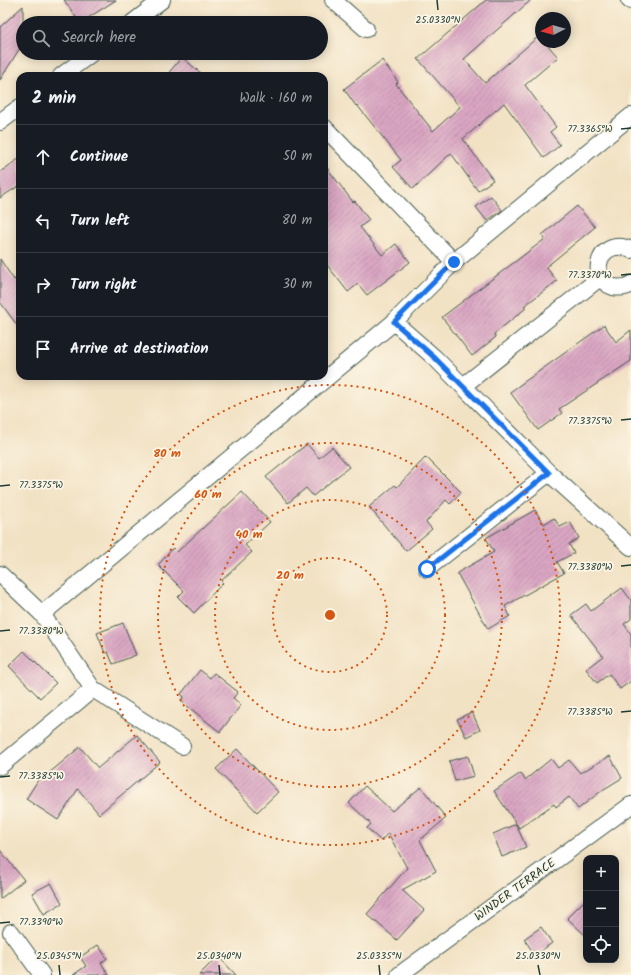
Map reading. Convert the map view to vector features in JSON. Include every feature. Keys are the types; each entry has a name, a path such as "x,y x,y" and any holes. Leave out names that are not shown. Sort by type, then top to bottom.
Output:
{"street":[{"path":"141,16 162,0"},
{"path":"334,0 366,29"},
{"path":"66,72 83,60"},
{"path":"0,122 16,110"},
{"path":"328,377 394,322 454,262 631,116"},
{"path":"328,131 454,262"},
{"path":"631,250 624,246 614,246 606,250 601,256 598,268 601,277 609,285 618,288 631,284"},
{"path":"463,386 601,277"},
{"path":"394,322 463,386 549,473 631,547"},
{"path":"42,614 324,380"},
{"path":"427,569 549,473"},
{"path":"0,574 42,614 93,689 182,746"},
{"path":"0,766 93,689"},
{"name":"WINDER TERRACE","path":"398,975 631,806"},
{"path":"11,932 42,975"}],"building":[{"path":"64,0 116,0 91,16 75,16"},
{"path":"486,0 531,0 464,59 485,83 535,39 535,48 550,48 558,57 525,85 556,127 550,132 560,145 544,158 504,103 463,139 493,180 478,191 451,153 413,189 393,167 401,160 357,105 356,106 344,89 382,60 398,82 396,84 433,131 460,107 418,59"},
{"path":"23,6 23,16 16,16 16,54 0,80 0,27"},
{"path":"179,60 185,60 199,72 169,72"},
{"path":"16,161 16,188 0,198 0,172"},
{"path":"328,169 369,220 360,227 382,255 396,244 410,262 367,295 358,284 348,292 328,266"},
{"path":"491,196 502,210 487,221 476,207"},
{"path":"577,206 595,227 546,267 557,281 524,306 526,308 494,334 496,337 472,356 442,317 545,239 542,235"},
{"path":"0,259 14,280 16,278 16,324 0,302"},
{"path":"604,325 616,342 631,330 631,361 559,409 562,413 538,430 510,392"},
{"path":"307,444 319,458 332,447 349,467 313,496 306,488 288,503 266,477"},
{"path":"426,457 461,492 450,504 446,500 426,522 432,529 406,551 369,507 395,485 397,487"},
{"path":"242,492 270,522 245,545 252,552 221,581 223,583 194,613 178,597 184,591 158,565 173,548 177,552"},
{"path":"535,510 544,524 554,518 560,527 570,522 579,538 569,544 574,553 557,562 564,573 505,606 510,616 488,629 457,573 494,552 486,538"},
{"path":"622,588 631,600 631,619 624,624 631,634 631,681 620,689 609,674 597,683 586,669 603,656 571,615 586,604 591,611"},
{"path":"123,623 136,655 113,664 108,652 105,653 97,633"},
{"path":"24,651 56,683 40,698 9,666"},
{"path":"200,670 210,678 214,673 238,692 233,698 241,705 220,732 181,701 184,697 181,694"},
{"path":"472,712 480,730 466,737 457,719"},
{"path":"137,735 160,762 99,814 78,789 58,820 26,799 40,777 42,779 80,747 98,768"},
{"path":"237,749 278,792 257,812 216,769"},
{"path":"468,756 474,776 455,781 449,761"},
{"path":"610,756 622,778 604,789 578,809 569,797 556,807 554,804 519,828 494,791 521,773 525,780 551,759 558,768 569,760 580,773"},
{"path":"365,786 392,811 421,787 446,818 420,840 436,871 402,890 424,910 397,940 367,914 407,868 388,833 381,841 367,828 371,824 349,803"},
{"path":"516,824 526,847 502,857 493,834"},
{"path":"0,850 24,880 0,899"},
{"path":"51,883 62,903 44,914 32,893"},
{"path":"583,902 583,933 567,918"},
{"path":"541,927 552,943 535,955 524,939"},
{"path":"98,945 107,958 101,963 109,975 73,975 86,966 80,957"},
{"path":"218,956 236,975 199,975"}],"route":[{"path":"427,569 549,473 435,358 394,322 454,262"}]}
